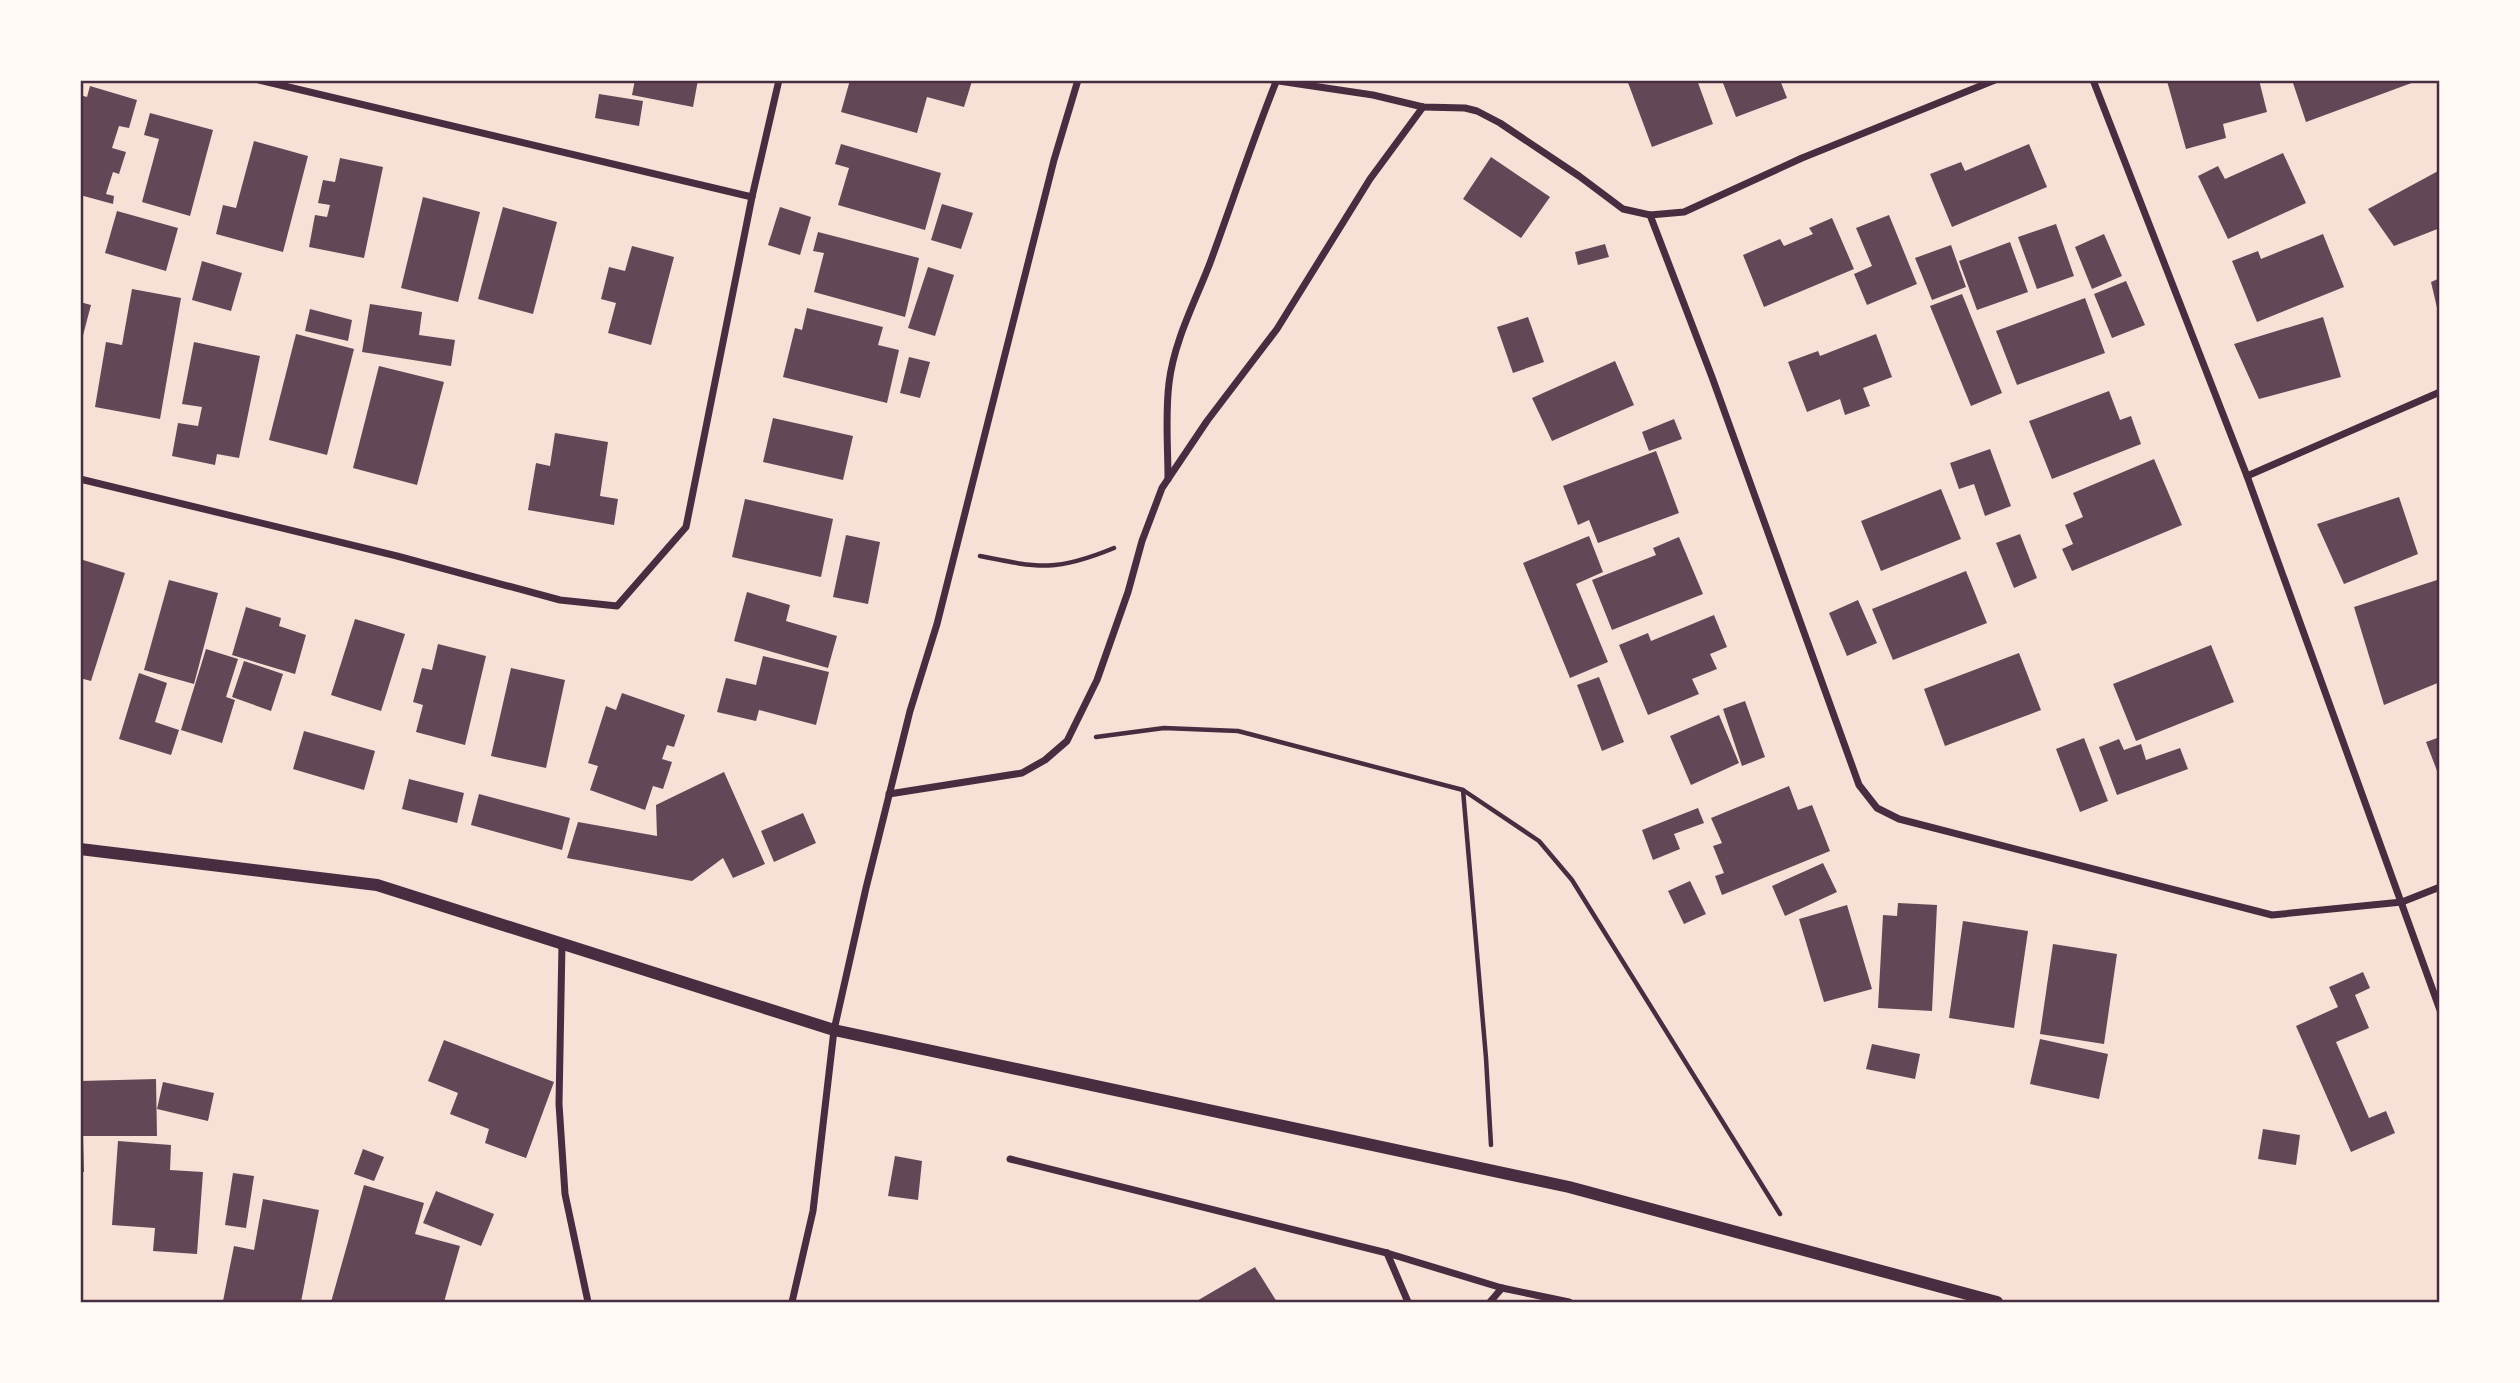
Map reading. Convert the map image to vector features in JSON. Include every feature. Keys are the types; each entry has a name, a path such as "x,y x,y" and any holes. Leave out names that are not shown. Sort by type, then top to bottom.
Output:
{"street":[{"path":"259,80 752,197"},
{"path":"80,479 397,556 560,600 617,606 687,527 752,197 779,80"},
{"path":"792,1303 813,1211 834,1030 889,794 910,711 937,624 1054,160 1078,80"},
{"path":"1168,481 1169,385 1173,361 1274,81 1373,95 1423,107 1477,111 1500,123 1579,176 1623,209 1650,215 1684,212 1802,158 1995,80"},
{"path":"2093,80 2246,477 2440,1010"},
{"path":"889,794 1021,773 1045,760 1067,741 1097,680 1128,592 1142,541 1163,488 1207,421 1278,329 1370,179 1423,107"},
{"path":"1650,215 1712,377 1859,785 1877,808 1899,818 2272,915 2402,902 2440,887"},
{"path":"2246,477 2440,392"},
{"path":"80,849 377,886 834,1030 1569,1187 1997,1303"},
{"path":"562,944 559,1104 565,1194 588,1303"},
{"path":"1010,1159 1387,1253 1502,1288 1569,1303"},
{"path":"1387,1253 1408,1303"},
{"path":"1490,1303 1502,1288"}],"path":[{"path":"956,551 1035,567 1065,566 1120,545 1142,541"},
{"path":"1067,741 1164,728 1238,731 1463,790 1539,841 1572,880 1803,1250"},
{"path":"1463,790 1486,1058 1492,1171"}],"building":[{"path":"635,80 698,80 693,107 632,95"},
{"path":"850,80 860,83 861,80 972,81 964,107 927,97 917,133 841,112"},
{"path":"1627,80 1697,80 1713,124 1652,147"},
{"path":"1729,80 1780,80 1787,98 1736,117 1723,83"},
{"path":"2259,80 2267,112 2223,124 2226,138 2186,149 2167,81"},
{"path":"2292,80 2417,80 2417,81 2306,122"},
{"path":"90,86 137,100 129,128 119,126 112,148 126,152 119,174 113,172 106,194 114,196 113,204 80,195 80,95 87,97"},
{"path":"599,94 643,101 639,126 595,118"},
{"path":"150,113 213,130 190,216 142,202 159,139 144,135"},
{"path":"254,141 308,156 283,252 216,234 223,205 236,208"},
{"path":"841,144 941,173 925,230 838,205 849,168 835,164"},
{"path":"2029,144 2047,187 1952,227 1930,174 1961,162 1965,171"},
{"path":"2283,153 2306,203 2228,239 2198,176 2218,166 2225,179"},
{"path":"1491,157 1550,197 1521,238 1463,199"},
{"path":"340,158 383,167 364,258 309,247 315,215 327,217 330,205 318,203 323,180 335,182"},
{"path":"2440,170 2440,228 2394,246 2368,209"},
{"path":"423,197 480,212 458,302 401,288"},
{"path":"942,204 973,213 961,249 931,240"},
{"path":"503,207 557,222 533,314 478,299"},
{"path":"780,207 811,217 800,255 768,245"},
{"path":"117,211 178,228 166,271 105,253"},
{"path":"1889,215 1917,284 1867,305 1854,274 1872,266 1856,228"},
{"path":"1832,218 1854,269 1764,307 1743,255 1780,239 1784,246 1813,234 1809,228"},
{"path":"2056,224 2074,276 2037,289 2018,237"},
{"path":"818,232 919,258 905,317 814,292 824,253 813,251"},
{"path":"2104,234 2122,276 2092,289 2075,247"},
{"path":"2323,234 2344,287 2257,322 2232,261 2258,251 2261,259"},
{"path":"2010,242 2028,292 1977,310 1959,261"},
{"path":"1605,244 1609,257 1578,265 1575,252"},
{"path":"1951,245 1966,287 1932,300 1915,258"},
{"path":"632,246 674,257 651,345 608,333 616,303 601,299 609,267 625,271"},
{"path":"202,261 242,273 231,311 192,300"},
{"path":"928,267 954,275 935,336 908,328"},
{"path":"2440,278 2440,312 2438,312 2431,282"},
{"path":"2126,281 2145,325 2112,338 2094,294"},
{"path":"132,289 181,298 160,419 95,407 106,342 122,345"},
{"path":"1962,294 2002,393 1971,406 1930,306"},
{"path":"2085,298 2105,353 2017,385 1996,331"},
{"path":"80,302 91,305 81,343 80,343"},
{"path":"370,304 422,312 419,335 455,340 451,366 362,352"},
{"path":"807,308 883,327 878,345 899,350 887,403 783,377 795,328 802,330"},
{"path":"310,309 352,320 348,341 305,331"},
{"path":"1528,317 1544,362 1513,373 1497,327"},
{"path":"2323,317 2341,377 2259,399 2234,344"},
{"path":"296,334 354,349 327,455 269,440"},
{"path":"1876,334 1892,377 1863,388 1870,406 1845,415 1840,399 1807,412 1788,362 1818,351 1820,356"},
{"path":"194,342 260,356 239,458 217,454 215,465 172,456 178,423 198,426 202,407 182,404"},
{"path":"909,357 930,362 920,398 900,393"},
{"path":"1615,361 1634,405 1552,441 1532,398"},
{"path":"379,366 444,382 417,485 353,468"},
{"path":"2109,391 2120,420 2131,416 2141,444 2052,479 2029,421"},
{"path":"773,418 853,436 843,480 763,462"},
{"path":"1674,419 1682,439 1649,451 1642,432"},
{"path":"555,433 608,442 600,496 618,499 614,525 528,510 536,463 550,466"},
{"path":"1990,449 2011,506 1985,516 1974,484 1959,489 1950,463"},
{"path":"1656,451 1679,513 1598,543 1589,520 1578,525 1563,486"},
{"path":"2154,459 2182,525 2072,571 2062,549 2073,544 2065,525 2083,517 2073,493"},
{"path":"1941,489 1961,539 1881,571 1861,521"},
{"path":"2399,497 2418,554 2344,584 2317,524"},
{"path":"745,499 833,519 821,577 732,557"},
{"path":"2020,534 2037,578 2014,588 1996,543"},
{"path":"846,535 880,542 868,604 833,597"},
{"path":"1589,536 1603,572 1576,584 1608,662 1570,678 1523,563"},
{"path":"1679,537 1703,594 1612,630 1592,580 1656,555 1653,548"},
{"path":"80,559 125,573 91,681 80,678"},
{"path":"1966,571 1987,623 1893,660 1872,609"},
{"path":"169,580 218,593 194,684 144,670"},
{"path":"2437,580 2440,589 2440,682 2384,705 2354,607"},
{"path":"747,592 790,605 786,621 837,636 828,668 734,641"},
{"path":"1858,600 1877,643 1847,656 1829,613"},
{"path":"246,607 281,618 279,626 306,635 295,674 232,655"},
{"path":"1714,615 1727,647 1710,654 1717,669 1692,679 1699,694 1648,715 1619,645 1648,633 1651,641"},
{"path":"355,619 405,634 381,711 331,695"},
{"path":"438,644 486,656 465,745 416,732 423,705 413,702 422,668 432,670"},
{"path":"2211,645 2234,702 2136,741 2113,684"},
{"path":"206,649 238,659 226,697 235,700 222,743 181,730"},
{"path":"2019,653 2041,710 1945,746 1924,689"},
{"path":"763,656 829,672 816,725 759,710 756,721 717,712 726,678 756,685"},
{"path":"244,661 283,674 271,711 232,697"},
{"path":"511,668 565,680 546,768 491,756"},
{"path":"139,673 167,683 155,722 179,730 171,755 119,739"},
{"path":"1599,677 1624,742 1602,751 1577,685"},
{"path":"622,693 685,715 674,747 667,745 662,759 672,762 663,789 653,786 645,810 590,790 598,766 588,763 606,706 616,710"},
{"path":"1745,701 1765,757 1742,766 1723,709"},
{"path":"1719,715 1739,763 1691,785 1670,736"},
{"path":"304,731 375,751 364,790 293,769"},
{"path":"2440,737 2440,776 2439,776 2426,742"},
{"path":"2084,738 2108,801 2080,812 2056,749"},
{"path":"2119,739 2124,750 2141,744 2146,760 2180,748 2188,769 2117,795 2099,747"},
{"path":"724,772 765,864 733,878 723,858 692,881 567,858 578,822 657,836 656,805"},
{"path":"409,779 464,793 457,823 402,809"},
{"path":"1789,786 1798,810 1812,805 1830,851 1722,895 1715,876 1724,873 1713,846 1722,843 1711,818"},
{"path":"479,794 570,818 562,850 471,825"},
{"path":"1698,808 1704,823 1674,834 1680,849 1653,860 1642,830"},
{"path":"803,813 816,843 774,862 761,831"},
{"path":"1823,863 1837,892 1785,916 1772,886"},
{"path":"1690,881 1706,914 1684,924 1668,891"},
{"path":"1898,903 1937,905 1932,1011 1878,1008 1883,915 1897,916"},
{"path":"1847,905 1872,989 1824,1002 1799,919"},
{"path":"1963,921 2028,931 2014,1028 1949,1018"},
{"path":"2053,944 2117,954 2104,1044 2040,1034"},
{"path":"2363,972 2370,988 2355,995 2369,1028 2336,1042 2369,1118 2386,1111 2395,1133 2351,1152 2296,1026 2338,1007 2329,987"},
{"path":"2040,1039 2108,1054 2099,1099 2030,1084"},
{"path":"444,1040 554,1082 526,1158 485,1143 489,1129 450,1114 458,1093 428,1081"},
{"path":"1872,1044 1920,1054 1915,1079 1866,1069"},
{"path":"156,1079 157,1136 83,1136 84,1172 80,1172 80,1081"},
{"path":"163,1082 214,1093 208,1121 157,1109"},
{"path":"2263,1129 2300,1135 2296,1165 2258,1159"},
{"path":"118,1141 171,1145 170,1170 203,1172 197,1254 153,1251 155,1228 112,1225"},
{"path":"363,1149 384,1157 374,1181 354,1174"},
{"path":"895,1156 922,1161 918,1200 888,1196"},
{"path":"233,1173 254,1176 246,1228 225,1225"},
{"path":"364,1185 424,1203 415,1234 460,1246 444,1302 331,1302"},
{"path":"436,1191 494,1214 481,1246 423,1223"},
{"path":"263,1199 319,1210 301,1302 223,1301 234,1246 254,1250"},
{"path":"1255,1267 1277,1302 1195,1302"}]}
